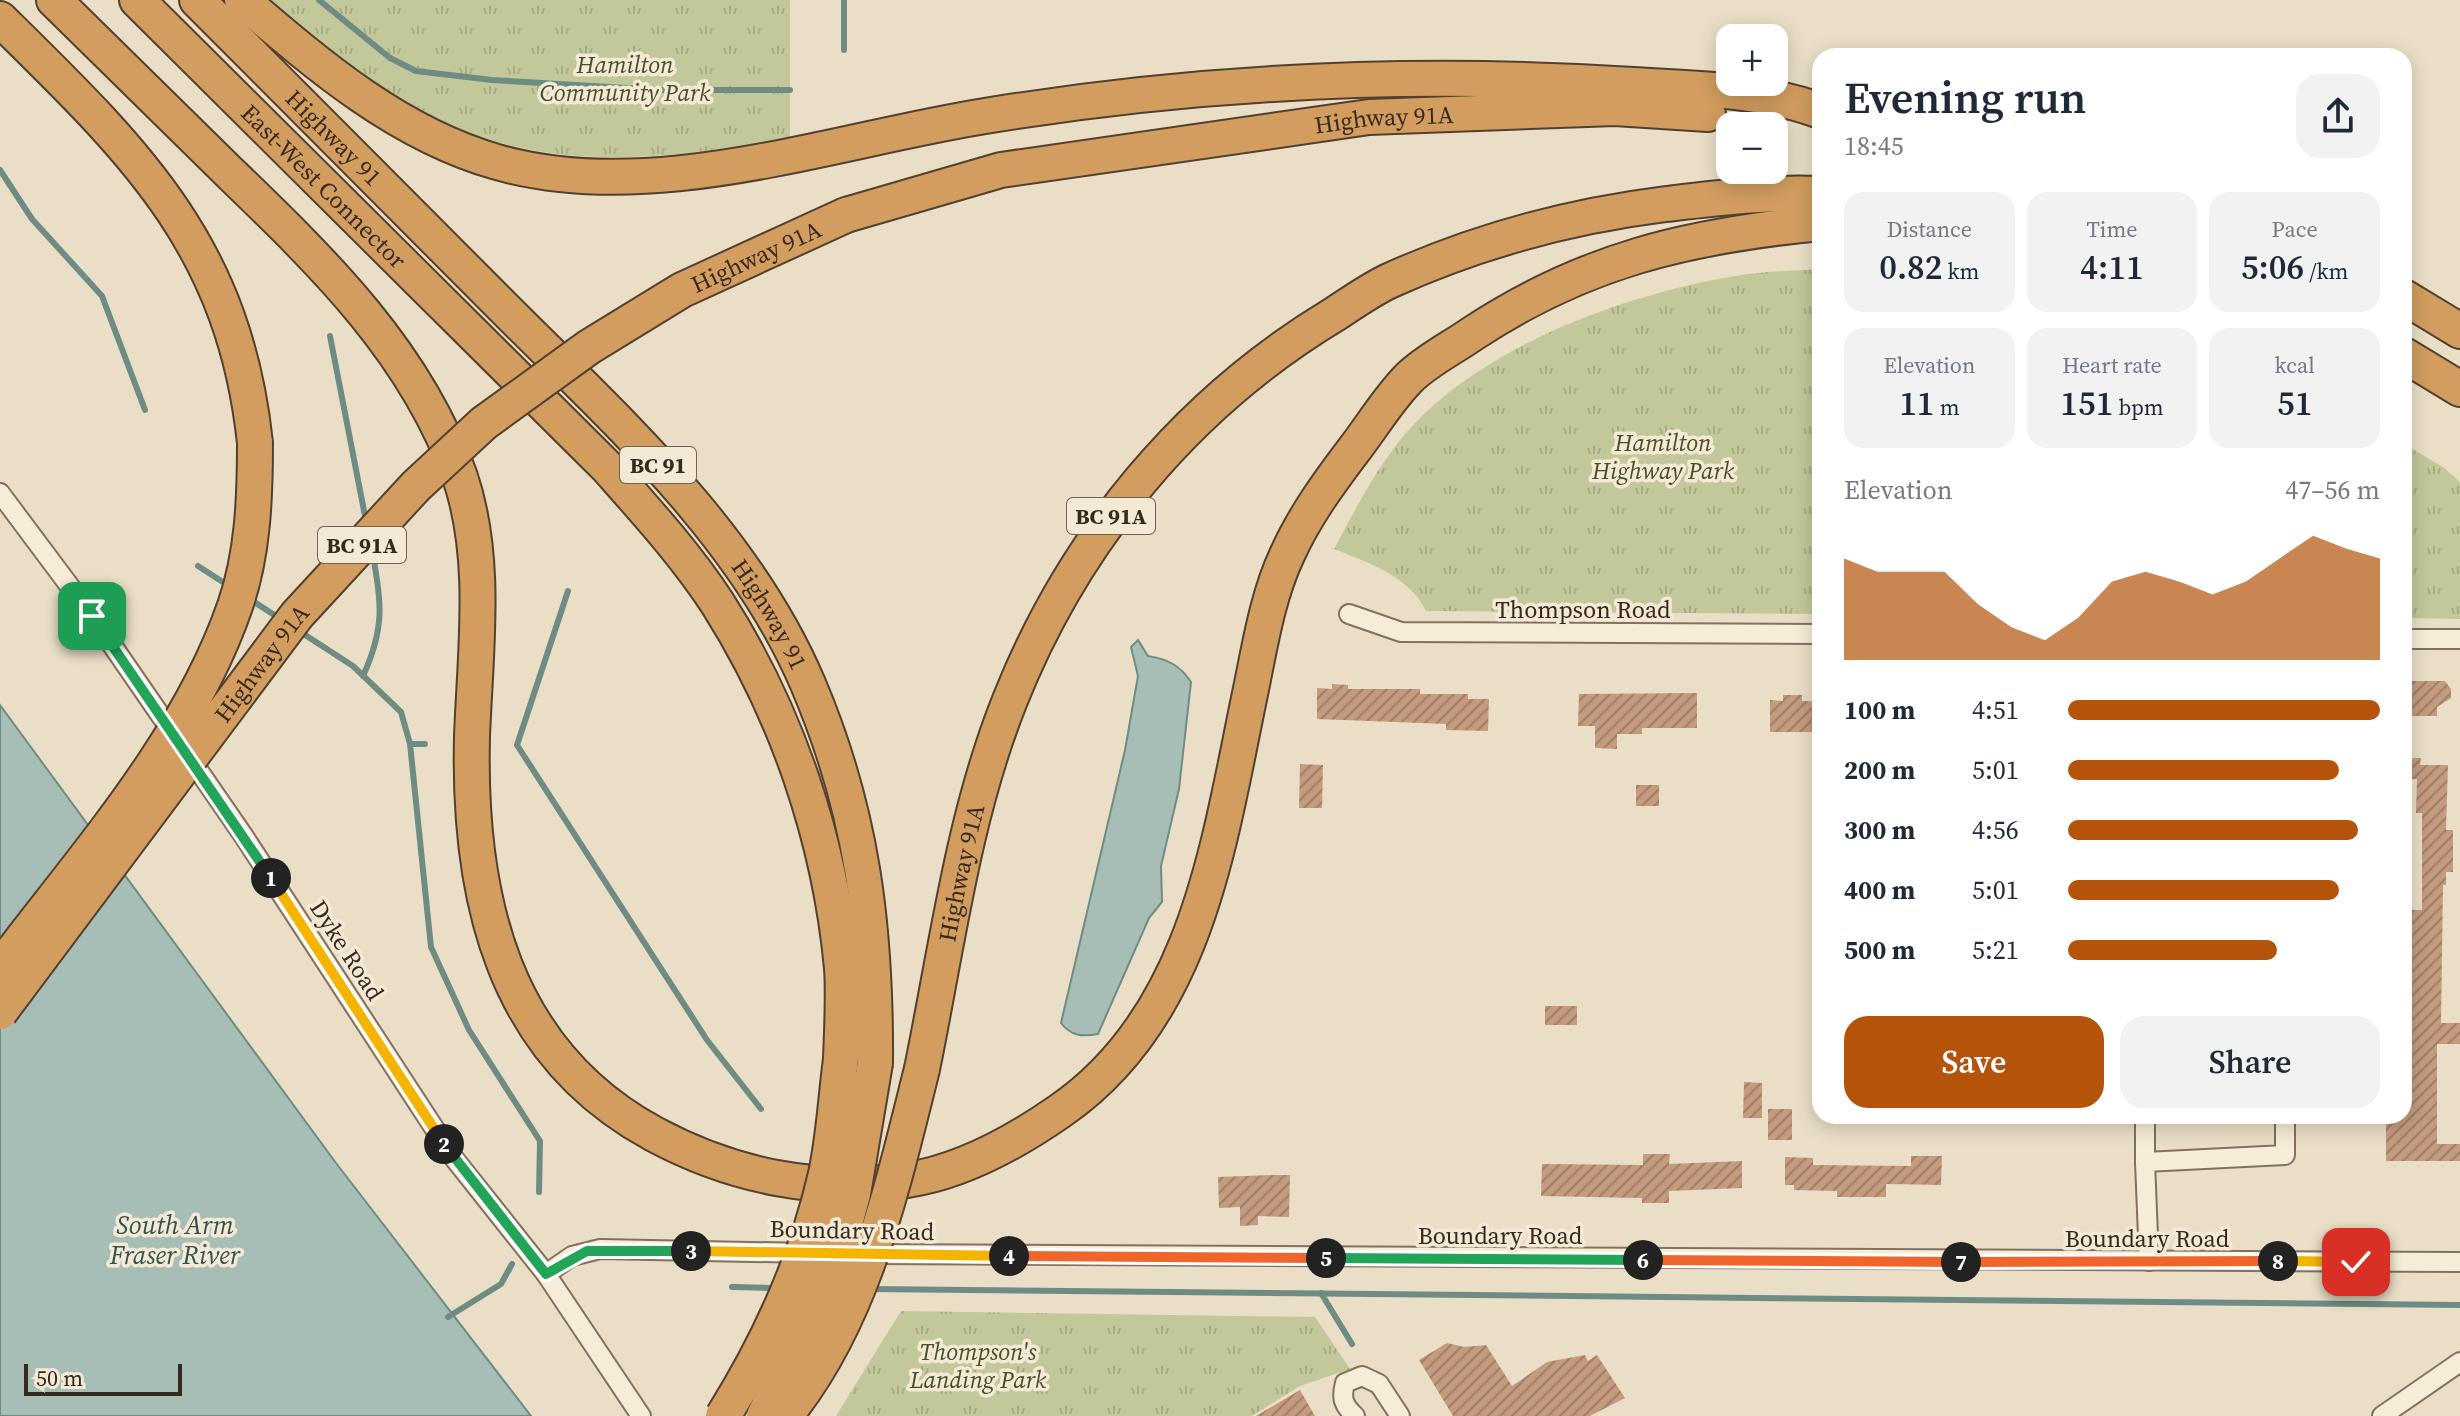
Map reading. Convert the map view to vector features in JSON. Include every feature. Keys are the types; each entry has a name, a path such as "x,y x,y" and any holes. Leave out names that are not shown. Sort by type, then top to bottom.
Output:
{"highway":[{"path":"54,0 333,274 408,371 443,440 461,479 472,531 478,654 472,734 472,817 479,881 505,974 527,1010 555,1050 586,1083 639,1126 710,1162 801,1183 886,1184 922,1178 955,1167 1033,1130 1090,1091 1126,1052 1164,997 1210,886 1258,657 1283,561 1319,495 1411,376 1522,301 1595,269 1671,244 1812,224"},
{"name":"East-West Connector","path":"137,0 512,372"},
{"name":"Highway 91","path":"197,0 631,435 700,514 753,582 807,681 842,773 864,867 875,970 858,1061 805,1250 762,1354 723,1416"},
{"path":"242,0 365,98 427,136 497,162 558,174 609,177 719,167 999,114 1176,91 1370,78 1550,80 1793,101 1812,108"},
{"path":"0,19 114,135 165,196 186,230 217,284 238,344 250,396 255,443 255,501 249,552 236,604 198,692 130,795 0,968"},
{"name":"Highway 91A","path":"0,1012 297,615 416,486 484,423 589,347 682,290 846,215 1001,170 1369,117 1615,108 1812,122"},
{"name":"Highway 91A","path":"785,1416 810,1386 862,1277 887,1207 922,1069 976,806 1009,700 1061,592 1121,501 1197,417 1286,343 1386,282 1487,241 1601,212 1767,192 1812,194"},
{"path":"2412,302 2460,331"},
{"path":"2412,360 2460,389"},
{"name":"Highway 91","path":"512,372 607,467 668,536 717,603 757,672 799,770 828,873 858,1061 853,1194 833,1268 764,1416"},
{"path":"2412,383 2460,409"}],"street":[{"name":"Dyke Road","path":"0,493 92,616 243,835 453,1157 546,1274 641,1416"},
{"name":"Thompson Road","path":"1349,614 1401,632 1812,634"},
{"path":"2412,639 2460,639"},
{"path":"2145,1124 2149,1261"},
{"path":"2145,1162 2285,1155 2285,1124"},
{"name":"Boundary Road","path":"546,1274 572,1256 600,1249 928,1256 2460,1262"},
{"path":"2382,1416 2460,1362"},
{"path":"1355,1416 1343,1404 1342,1394 1345,1383 1362,1376 1379,1384 1400,1416"}],"green space":[{"name":"Hamilton Community Park","path":"264,0 790,0 790,138 677,154 625,157 573,156 523,148 472,134 421,113 355,73"},
{"name":"Hamilton Highway Park","path":"1812,269 1812,614 1426,611 1419,599 1399,580 1334,549 1373,479 1401,439 1432,406 1511,351 1556,329 1650,295 1697,283"},
{"path":"2412,449 2443,467 2460,482 2460,619 2412,618"},
{"name":"Thompson's Landing Park","path":"901,1311 1315,1317 1350,1369 1300,1386 1252,1416 836,1416"}],"water":[{"path":"1138,640 1148,656 1172,664 1191,682 1179,789 1161,866 1162,902 1149,918 1098,1034 1082,1035 1069,1031 1061,1023 1125,750 1138,676 1131,647"},
{"name":"South Arm Fraser River","path":"0,705 336,1163 531,1416 0,1416"}],"building":[{"path":"2412,681 2445,681 2451,689 2451,698 2437,707 2437,716 2412,716"},
{"path":"1332,684 1348,685 1348,689 1420,689 1420,694 1468,694 1468,699 1489,699 1488,731 1446,730 1446,724 1317,719 1317,688 1332,689"},
{"path":"1697,693 1697,728 1642,728 1642,734 1617,734 1617,749 1595,748 1595,726 1578,726 1579,694"},
{"path":"1783,695 1802,695 1802,701 1812,701 1812,732 1770,732 1770,700 1783,701"},
{"path":"2412,758 2421,758 2420,765 2448,765 2446,830 2453,830 2453,872 2446,872 2446,885 2443,885 2441,1023 2460,1023 2460,1044 2437,1044 2437,1144 2460,1144 2460,1161 2386,1161 2386,1124 2412,1124 2412,910 2422,910 2422,813 2416,813 2417,779 2412,779"},
{"path":"1300,764 1323,765 1322,808 1299,808"},
{"path":"1636,785 1659,785 1659,806 1636,806"},
{"path":"1545,1006 1577,1006 1577,1025 1545,1025"},
{"path":"1744,1082 1762,1083 1762,1118 1743,1118"},
{"path":"1768,1109 1792,1109 1792,1140 1768,1140"},
{"path":"1643,1154 1670,1154 1669,1164 1742,1161 1742,1188 1669,1191 1669,1203 1642,1203 1642,1198 1541,1196 1542,1164 1643,1165"},
{"path":"1911,1156 1942,1156 1941,1185 1886,1184 1886,1197 1837,1197 1837,1191 1794,1190 1794,1185 1785,1185 1785,1157 1813,1158 1813,1165 1911,1166"},
{"path":"1290,1175 1289,1217 1258,1216 1258,1225 1240,1226 1240,1207 1219,1208 1218,1177"},
{"path":"1447,1343 1464,1347 1486,1345 1512,1386 1547,1362 1585,1355 1588,1361 1597,1355 1625,1398 1590,1416 1453,1416 1419,1360"},
{"path":"1300,1390 1315,1416 1256,1416"}],"waterway":[{"path":"319,0 390,58 416,71 492,80 660,90 790,90"},
{"path":"844,0 844,50"},
{"path":"0,170 32,219 102,296 145,410"},
{"path":"330,336 366,521"},
{"path":"363,676 375,643 380,615 372,551"},
{"path":"198,566 229,586"},
{"path":"568,591 517,745 707,1040 761,1109"},
{"path":"248,598 279,618"},
{"path":"299,631 353,666 401,712 410,744 431,947 469,1030 540,1141 539,1192"},
{"path":"410,744 425,744"},
{"path":"448,1317 501,1284 512,1264"},
{"path":"732,1287 776,1288"},
{"path":"868,1289 2460,1305"},
{"path":"1321,1293 1352,1344"}],"route":[{"path":"92,616 243,835 453,1157 546,1274 572,1256 600,1249 928,1256 2356,1262"}]}
